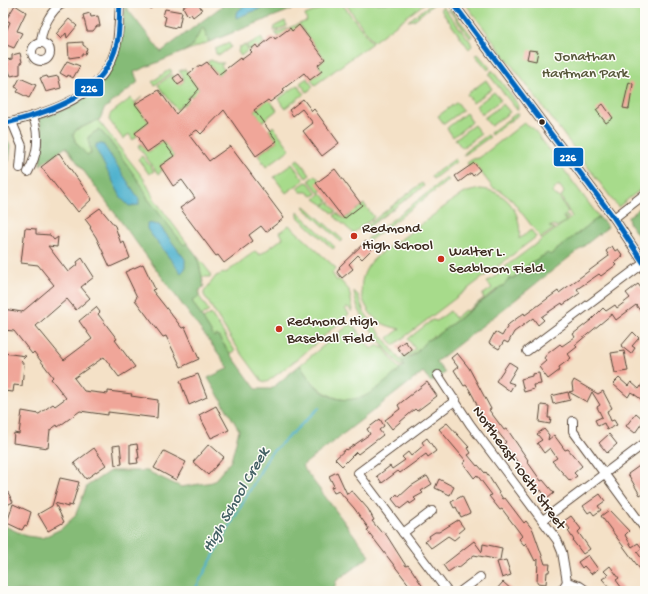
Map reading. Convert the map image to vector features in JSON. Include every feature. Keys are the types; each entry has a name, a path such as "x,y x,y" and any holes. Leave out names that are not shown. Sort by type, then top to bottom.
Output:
{"street":[{"path":"41,43 44,28 51,15 62,3"},
{"path":"3,124 33,116 72,102 103,75 112,59 117,43 120,3"},
{"path":"453,3 614,218 644,264 527,351"},
{"path":"12,122 22,146 24,170 34,160 38,144 37,130 33,116"},
{"path":"614,218 645,194"},
{"name":"Northeast 106th Street","path":"438,375 456,400 470,424 557,540 562,552 567,582"},
{"path":"447,591 358,473 456,400"},
{"path":"573,421 573,431 645,529"},
{"path":"543,520 645,443"},
{"path":"404,533 432,511"},
{"path":"461,591 480,577"},
{"path":"561,591 567,582 580,586 587,591"}],"green space":[{"path":"226,3 308,3 209,42 203,27 192,46 183,52 134,72 138,82 104,109 100,119 76,130 73,135 76,143 87,155 91,154 88,137 99,129 109,140 142,186 148,199 184,245 187,243 197,256 204,286 199,291 199,296 192,301 214,337 217,335 256,389 271,389 300,365 309,379 321,391 328,395 344,399 364,397 404,366 401,362 415,354 426,341 437,335 503,286 510,278 514,278 532,262 548,253 550,255 599,217 608,227 436,362 445,373 431,382 423,372 302,466 370,556 336,581 334,591 3,591 3,525 26,536 42,538 61,529 75,516 87,486 110,471 147,471 181,487 213,482 231,461 239,430 208,378 229,368 66,147 40,165 44,138 39,118 53,114 78,102 99,85 107,75 114,63 119,49 125,6 161,52"},
{"path":"335,3 343,5 372,43 315,85 311,79 322,71 318,65 325,59 300,26 292,31 290,28 279,37 275,33 307,21 305,15"},
{"path":"345,3 425,3 373,42"},
{"path":"432,3 435,3 414,20 408,21"},
{"name":"Jonathan Hartman Park","path":"465,3 645,3 645,186 618,207"},
{"path":"443,7 470,41 472,46 469,49 440,9"},
{"path":"449,8 472,36 470,38 449,10"},
{"path":"285,21 287,26 274,31 275,26"},
{"path":"203,26 209,42 183,52 192,46"},
{"path":"261,38 264,43 258,48 256,46 250,50 246,45"},
{"path":"229,43 231,47 220,55 216,54 215,49"},
{"path":"245,45 248,50 241,56 238,52 239,47"},
{"path":"478,54 490,68 488,70 475,55"},
{"path":"211,60 217,63 224,63 221,65 224,70 218,75 207,62"},
{"path":"170,69 172,72 155,85 152,82"},
{"path":"185,69 204,96 189,96 187,99 188,101 184,106 182,104 177,110 158,85 172,74 179,85 184,81 184,78 179,71"},
{"path":"492,70 517,103 517,110 489,75"},
{"path":"307,78 313,87 307,92 300,83"},
{"path":"486,80 492,89 473,103 467,94"},
{"path":"298,85 304,94 285,108 278,99"},
{"path":"494,92 501,100 482,114 476,106"},
{"path":"142,97 135,104 149,122 135,133 137,136 133,140 129,134 123,139 109,120 110,114 131,98 135,103"},
{"path":"269,99 277,110 262,122 254,110"},
{"path":"457,102 463,110 444,124 438,116"},
{"path":"503,104 510,112 491,126 484,118"},
{"path":"466,113 472,122 453,137 447,128"},
{"path":"519,113 517,116 491,135 490,133"},
{"path":"98,120 144,179 155,200 187,243 184,246 148,199 142,186 109,140 99,129 88,137 91,154 86,155 76,143 73,135 76,130"},
{"path":"525,122 525,124 533,128 599,217 550,255 548,253 532,262 503,286 437,335 429,339 417,352 409,356 404,366 400,366 365,321 356,301 354,291 358,295 364,312 400,360 415,349 408,339 432,320 437,321 450,311 455,318 465,310 467,311 484,298 482,295 492,288 487,282 500,273 508,271 505,267 564,223 556,227 555,225 549,227 555,228 541,238 511,199 499,190 493,188 474,163 469,166 467,163 473,159 479,158","holes":["557,186 560,186 564,192 561,197 572,217 566,222 563,217 564,216 566,220 569,217 565,215 568,212 559,197 552,193"]},
{"path":"474,125 481,134 462,148 455,139"},
{"path":"273,126 290,149 266,167 258,155 277,141 269,130"},
{"path":"3,135 11,146 9,161 3,161"},
{"path":"488,135 490,137 463,156 467,150"},
{"path":"163,141 174,156 160,166 163,170 158,174 138,146 141,144 148,152"},
{"path":"142,156 154,171 149,174 138,159"},
{"path":"298,159 310,175 306,178 294,162"},
{"path":"455,159 457,161 433,179 431,176"},
{"path":"292,164 304,180 286,193 274,177"},
{"path":"315,175 320,181 321,191 319,193 309,180"},
{"path":"447,178 449,180 369,241 367,239"},
{"path":"306,182 309,183 317,194 312,196 307,192 301,192 297,188"},
{"path":"422,183 424,186 363,231 362,229"},
{"path":"480,189 490,190 498,194 511,205 516,212 520,230 519,239 531,230 536,237 394,345 388,338 400,329 384,324 372,316 362,296 362,280 366,270 372,261 379,255 456,198 467,192"},
{"path":"321,193 328,201 324,205 315,199"},
{"path":"340,197 346,206 351,204 356,210 364,204 374,217 353,233 334,216 337,213 344,219 351,214 339,198 332,203 330,201"},
{"path":"329,202 336,211 334,214 324,206"},
{"path":"645,204 645,245 629,223 628,217"},
{"path":"305,206 343,240 341,242 303,207"},
{"path":"298,212 335,247 333,249 298,217"},
{"name":"Redmond High Baseball Field","path":"289,225 336,268 332,273 337,281 339,279 349,290 353,310 352,312 348,307 345,309 349,314 300,357 267,382 262,381 234,343 204,295 204,292 216,276 227,272 255,251 260,255 283,238 280,232"},
{"path":"197,256 211,274 210,277 202,277"},
{"path":"199,296 209,311 201,316 192,301"},
{"path":"211,314 235,351 230,354 218,336 214,337 203,319"},
{"path":"349,325 354,326 371,349 379,345 381,348 383,347 400,370 377,390 365,396 354,399 343,399 333,397 323,391 307,375 300,365"}],"water":[{"path":"247,3 275,3 236,18 236,13"},
{"path":"96,144 103,144 139,199 139,205 129,206 122,199 96,149"},
{"path":"147,223 159,225 185,259 185,269 181,273 147,229"}],"building":[{"path":"145,3 158,3 150,9"},
{"path":"190,3 198,3 202,10 193,17 191,14 188,16 183,7"},
{"path":"15,5 26,12 17,31 22,33 14,48 4,44 6,40 3,39 10,22 6,20"},
{"path":"165,9 182,12 179,27 176,26 176,28 164,25 166,17 163,16"},
{"path":"90,13 91,17 98,16 100,26 97,26 93,31 87,31 83,15"},
{"path":"69,19 77,26 67,38 66,33 61,39 56,34"},
{"path":"299,25 325,59 318,65 322,71 310,80 304,73 283,89 285,91 270,102 268,100 254,110 277,141 256,156 224,110 201,134 197,130 189,135 209,161 230,146 284,218 266,232 261,226 249,235 253,241 224,263 218,255 216,256 180,208 195,198 182,180 173,186 160,166 174,156 163,141 147,152 135,133 149,122 135,104 159,90 176,114 199,89 188,74 200,65 201,66 207,62 218,75 240,58 241,60 252,52 250,50 256,45 258,48 273,36 275,39 290,28 292,31"},
{"path":"83,42 83,45 87,48 85,54 82,54 82,56 69,58 68,43"},
{"path":"529,50 538,51 536,61 527,59"},
{"path":"20,53 22,62 20,63 20,74 11,76 8,69 5,68 8,65 6,60 12,59 12,55"},
{"path":"67,61 80,66 73,78 68,75 67,77 60,73"},
{"path":"179,74 184,81 178,85 173,78"},
{"path":"47,76 48,78 58,76 61,88 46,92 40,78"},
{"path":"20,78 36,85 29,98 17,92 19,89 15,87"},
{"path":"629,82 633,84 629,109 623,108"},
{"path":"303,99 312,111 314,109 339,143 322,156 303,131 313,123 302,109 293,116 289,110"},
{"path":"603,104 613,118 606,123 596,110"},
{"path":"59,153 92,199 78,212 41,167"},
{"path":"474,163 480,170 473,176 471,173 459,182 455,176"},
{"path":"335,169 362,205 344,219 316,183"},
{"path":"100,208 115,226 121,244 124,242 130,258 110,267 96,237 90,228 91,227 85,219"},
{"path":"25,228 36,229 36,234 50,235 54,240 58,237 57,247 48,246 68,272 78,264 77,262 82,258 94,277 81,287 90,298 76,310 67,299 36,326 64,360 92,339 79,321 96,307 100,312 98,314 117,339 115,340 135,367 119,377 104,357 74,378 84,391 108,394 108,391 132,394 131,396 158,400 157,418 108,412 108,415 80,411 58,427 57,425 50,430 48,448 13,443 14,433 19,434 22,411 39,414 53,404 55,406 66,398 51,379 53,377 34,352 32,354 14,331 3,330 3,309 22,312 54,285 38,265 21,263"},
{"path":"366,241 373,248 362,259 358,255 349,264 353,269 342,278 337,272 340,268 339,267"},
{"path":"612,246 615,251 618,249 623,256 614,263 616,265 601,276 599,274 577,289 580,293 563,305 562,303 541,317 544,320 538,325 533,318 514,332 508,343 504,341 499,349 489,343 495,332 502,336 509,324 524,313 525,315 558,291 559,293 609,256 606,251"},
{"path":"143,264 155,289 152,290 182,328 185,327 199,359 181,367 166,336 163,337 135,300 137,297 125,272"},
{"path":"638,284 645,293 641,296 644,300 642,301 645,308 641,312 636,305 616,320 612,314 575,345 577,347 568,354 571,358 559,367 560,370 548,379 539,367 546,361 544,358 547,354 560,344 562,346 575,337 573,334 591,320 603,308 606,311 615,305 617,308 630,298 626,293"},
{"path":"633,332 639,338 632,346 635,348 631,354 621,346"},
{"path":"405,341 412,350 404,356 397,347"},
{"path":"624,351 628,371 615,373 611,353"},
{"path":"3,353 26,356 21,361 24,365 22,386 14,385 13,392 3,391"},
{"path":"457,353 469,368 491,409 489,410 504,430 507,429 541,481 543,480 554,493 547,499 541,490 539,492 522,470 523,469 504,444 506,442 497,431 495,433 481,415 469,389 466,385 464,386 454,370 458,367 451,358"},
{"path":"509,362 517,367 508,382 514,384 510,391 496,381"},
{"path":"539,373 541,384 533,385 534,389 524,392 521,379 532,376 532,374"},
{"path":"198,374 207,397 189,405 180,381"},
{"path":"619,378 628,386 631,382 639,389 645,380 645,402 631,392 628,397 613,384"},
{"path":"574,380 598,394 603,391 612,408 607,411 611,421 614,420 617,425 607,430 604,423 598,426 595,420 602,417 597,407 600,405 592,392 587,402 569,392 573,391 572,384"},
{"path":"427,382 437,396 417,411 415,409 392,429 385,420 400,409 398,405"},
{"path":"568,392 570,400 553,404 551,396"},
{"path":"541,405 549,406 548,418 551,418 550,424 539,422"},
{"path":"216,406 229,430 211,438 199,415"},
{"path":"636,413 644,420 635,433 626,426"},
{"path":"380,419 384,426 379,430 383,435 358,454 356,452 342,466 335,459 346,449 347,450 370,434 367,429"},
{"path":"447,423 469,447 468,448 471,453 468,455 477,466 478,465 485,473 486,472 503,499 505,498 524,523 526,521 533,530 545,564 550,564 549,572 547,572 546,584 537,583 538,559 535,561 526,543 524,545 519,539 522,536 517,529 502,509 500,510 489,496 492,495 477,475 474,478 463,463 466,461 439,429"},
{"path":"544,429 549,435 548,440 554,435 565,450 568,449 582,466 574,473 577,476 570,481 552,461 557,458 550,448 544,453 537,443 542,440 537,434"},
{"path":"609,434 617,444 607,453 599,443"},
{"path":"427,438 436,451 428,457 426,454 400,473 398,471 382,483 377,476 390,466 392,469 405,460 402,457 408,452 411,456 424,445 422,442"},
{"path":"137,444 139,458 137,458 138,463 130,464 130,445"},
{"path":"209,444 224,457 208,475 193,462"},
{"path":"120,445 122,464 115,465 113,446"},
{"path":"94,448 106,465 86,479 74,463"},
{"path":"164,451 186,462 176,480 154,468"},
{"path":"642,464 645,469 645,492 640,495 628,474"},
{"path":"337,472 347,494 351,491 354,493 368,509 374,520 372,521 381,532 383,531 406,566 408,565 412,570 423,587 418,591 414,591 403,577 367,530 369,529 354,508 339,491 334,493 331,487 334,486 329,476"},
{"path":"427,476 432,484 421,491 423,493 414,498 416,500 410,504 409,502 400,509 392,499 397,494 399,497 411,486"},
{"path":"60,478 79,482 72,506 68,505 68,507 55,503 64,522 48,531 38,514 52,506"},
{"path":"439,479 454,487 450,495 435,488"},
{"path":"3,483 13,502 3,507"},
{"path":"600,494 605,501 598,506 601,510 594,515 591,511 588,513 583,506"},
{"path":"462,496 470,513 461,517 456,507 454,508 451,502"},
{"path":"13,504 31,512 27,526 25,525 22,530 7,523"},
{"path":"609,510 629,531 625,535 632,547 638,543 642,548 637,552 645,563 645,576 601,516"},
{"path":"571,516 581,529 578,532 590,549 583,554 573,541 574,540 568,531 570,529 564,521"},
{"path":"458,520 464,528 458,533 460,535 454,540 448,536 431,548 425,541 435,532 439,532"},
{"path":"474,541 482,552 483,544 502,548 500,560 474,555 458,568 457,566 448,572 443,565"},
{"path":"588,555 598,569 591,574 584,566 582,568 578,562"},
{"path":"506,560 511,575 502,578 497,562"},
{"path":"610,566 619,578 616,580 624,591 613,591 602,579 608,575 604,571"},
{"path":"503,582 513,591 495,591"}],"waterway":[{"name":"High School Creek","path":"194,591 270,454 319,408"}],"transit line":[{"name":"226","path":"3,124 39,114 57,107 88,89 101,76 111,61 117,43 120,3"},
{"name":"226","path":"453,3 614,218 645,265"}],"place":[{"name":"Redmond High School","path":"354,236"},
{"name":"Walter L. Seabloom Field","path":"441,259"},
{"name":"Redmond High Baseball Field","path":"279,329"}]}
